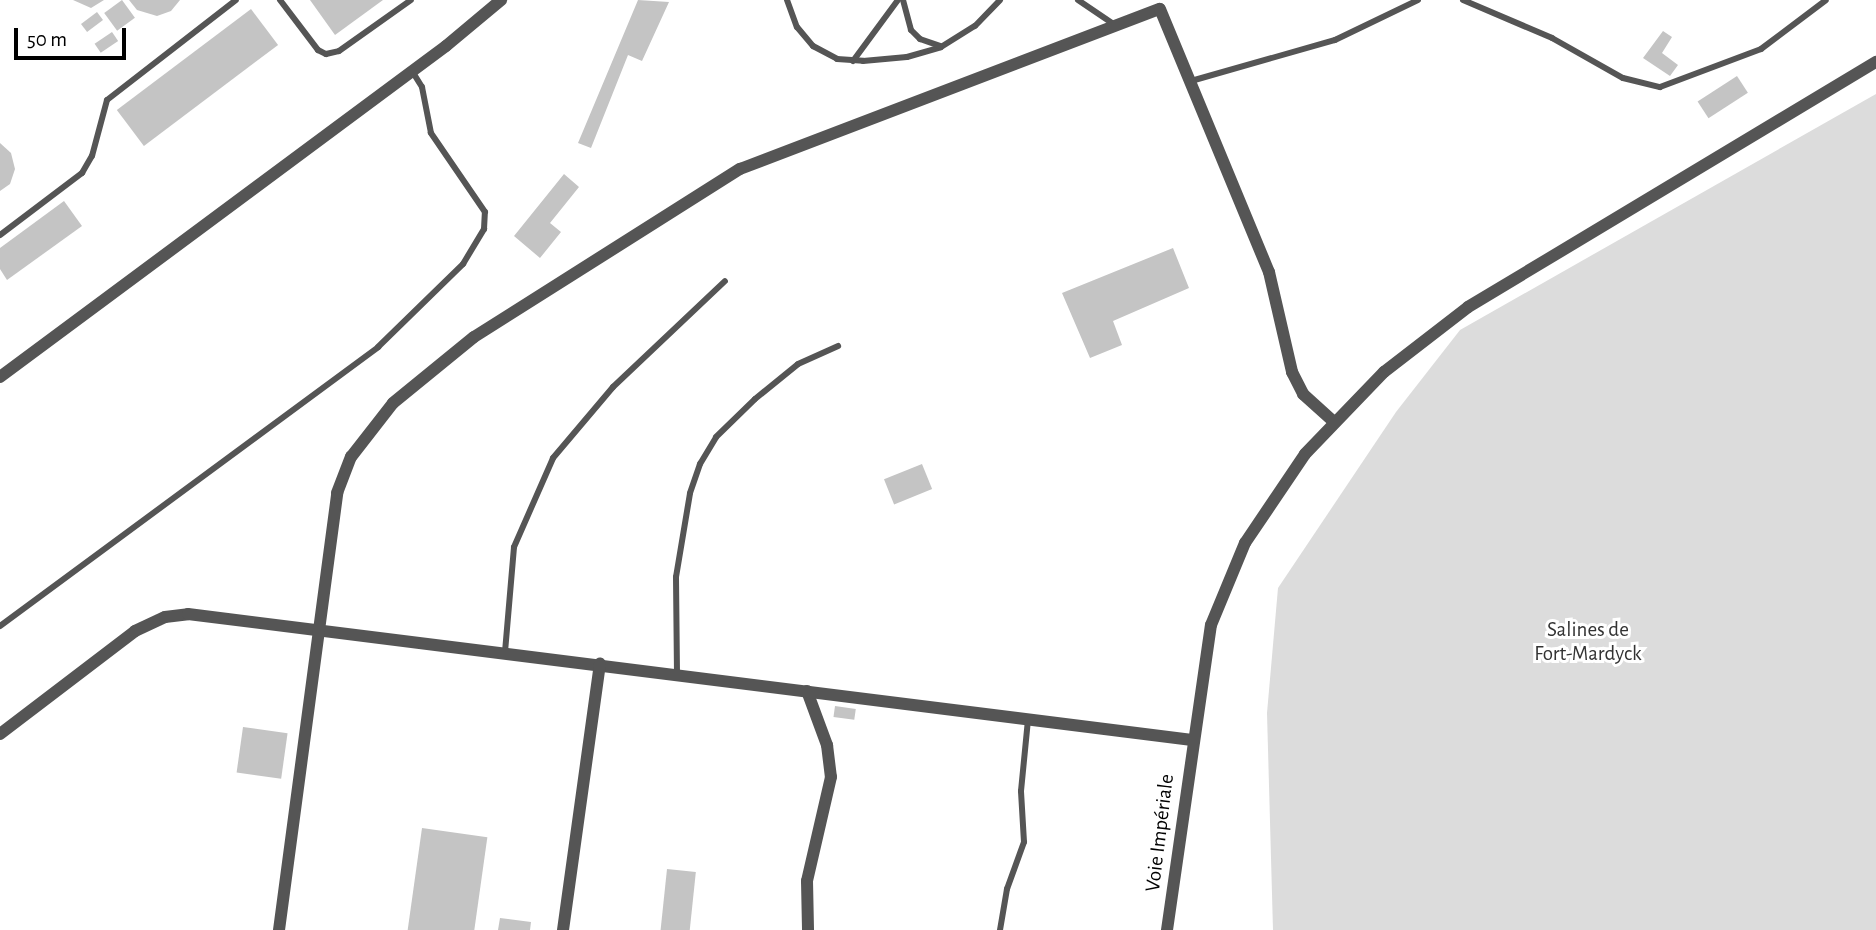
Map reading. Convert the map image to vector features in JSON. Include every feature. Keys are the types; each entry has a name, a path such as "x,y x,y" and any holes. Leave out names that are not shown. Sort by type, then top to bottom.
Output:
{"street":[{"path":"0,377 412,71 500,0"},
{"path":"279,930 316,628 337,493 351,457 393,403 474,337 731,173 1116,26 1163,5 1272,281 1280,338 1292,372 1307,399 1334,422"},
{"name":"Voie Impériale","path":"1167,930 1206,645 1230,572 1268,503 1334,422 1384,372 1474,303 1876,62"},
{"path":"0,734 128,636 158,619 195,614 1192,740"},
{"path":"563,930 600,664"},
{"path":"807,691 827,745 831,777 807,881 808,930"}],"lane":[{"path":"0,235 75,181 88,165 107,100 236,0"},
{"path":"280,0 318,50 326,54 339,51 411,0"},
{"path":"786,0 797,27 813,46 837,59 853,61 896,59 942,47 975,26 1000,0"},
{"path":"853,61 900,0"},
{"path":"900,0 911,30 920,40 942,47"},
{"path":"1078,0 1116,26"},
{"path":"1191,81 1335,40 1418,0"},
{"path":"1463,0 1552,38 1623,78 1660,87 1761,49 1826,0"},
{"path":"0,626 378,347 463,264 484,229 485,212 433,137 422,87 412,71"},
{"path":"505,652 514,547 533,494 553,458 596,404 724,281"},
{"path":"677,674 676,577 690,493 704,457 716,436 755,399 799,365 838,346"},
{"path":"1000,930 1007,889 1024,842 1021,791 1028,719"}],"green space":[{"name":"Salines de Fort-Mardyck","path":"1876,94 1876,930 1273,930 1267,713 1278,588 1396,412 1460,330"}],"building":[{"path":"73,0 104,0 91,8"},
{"path":"122,0 135,18 117,31 104,13"},
{"path":"129,0 180,0 171,11 157,16 137,10"},
{"path":"310,0 383,0 335,35"},
{"path":"638,0 669,2 642,61 628,55 591,148 578,143"},
{"path":"251,9 278,45 144,146 117,110"},
{"path":"97,12 103,20 87,32 81,24"},
{"path":"1663,31 1672,37 1662,53 1678,65 1670,76 1643,58"},
{"path":"112,32 118,41 101,53 95,44"},
{"path":"1737,76 1748,93 1708,118 1698,102"},
{"path":"0,143 11,153 15,169 10,184 0,191"},
{"path":"564,174 579,187 550,223 561,232 540,258 514,236"},
{"path":"64,201 82,226 7,280 0,269 0,248"},
{"path":"1173,248 1189,288 1113,321 1122,345 1090,358 1062,293"},
{"path":"922,464 932,489 894,504 884,479"},
{"path":"835,706 856,709 854,720 833,717"},
{"path":"243,727 288,733 281,779 237,773"},
{"path":"422,828 487,837 474,930 408,930"},
{"path":"667,869 696,872 690,930 661,930"},
{"path":"500,918 531,922 530,930 498,930"}]}
